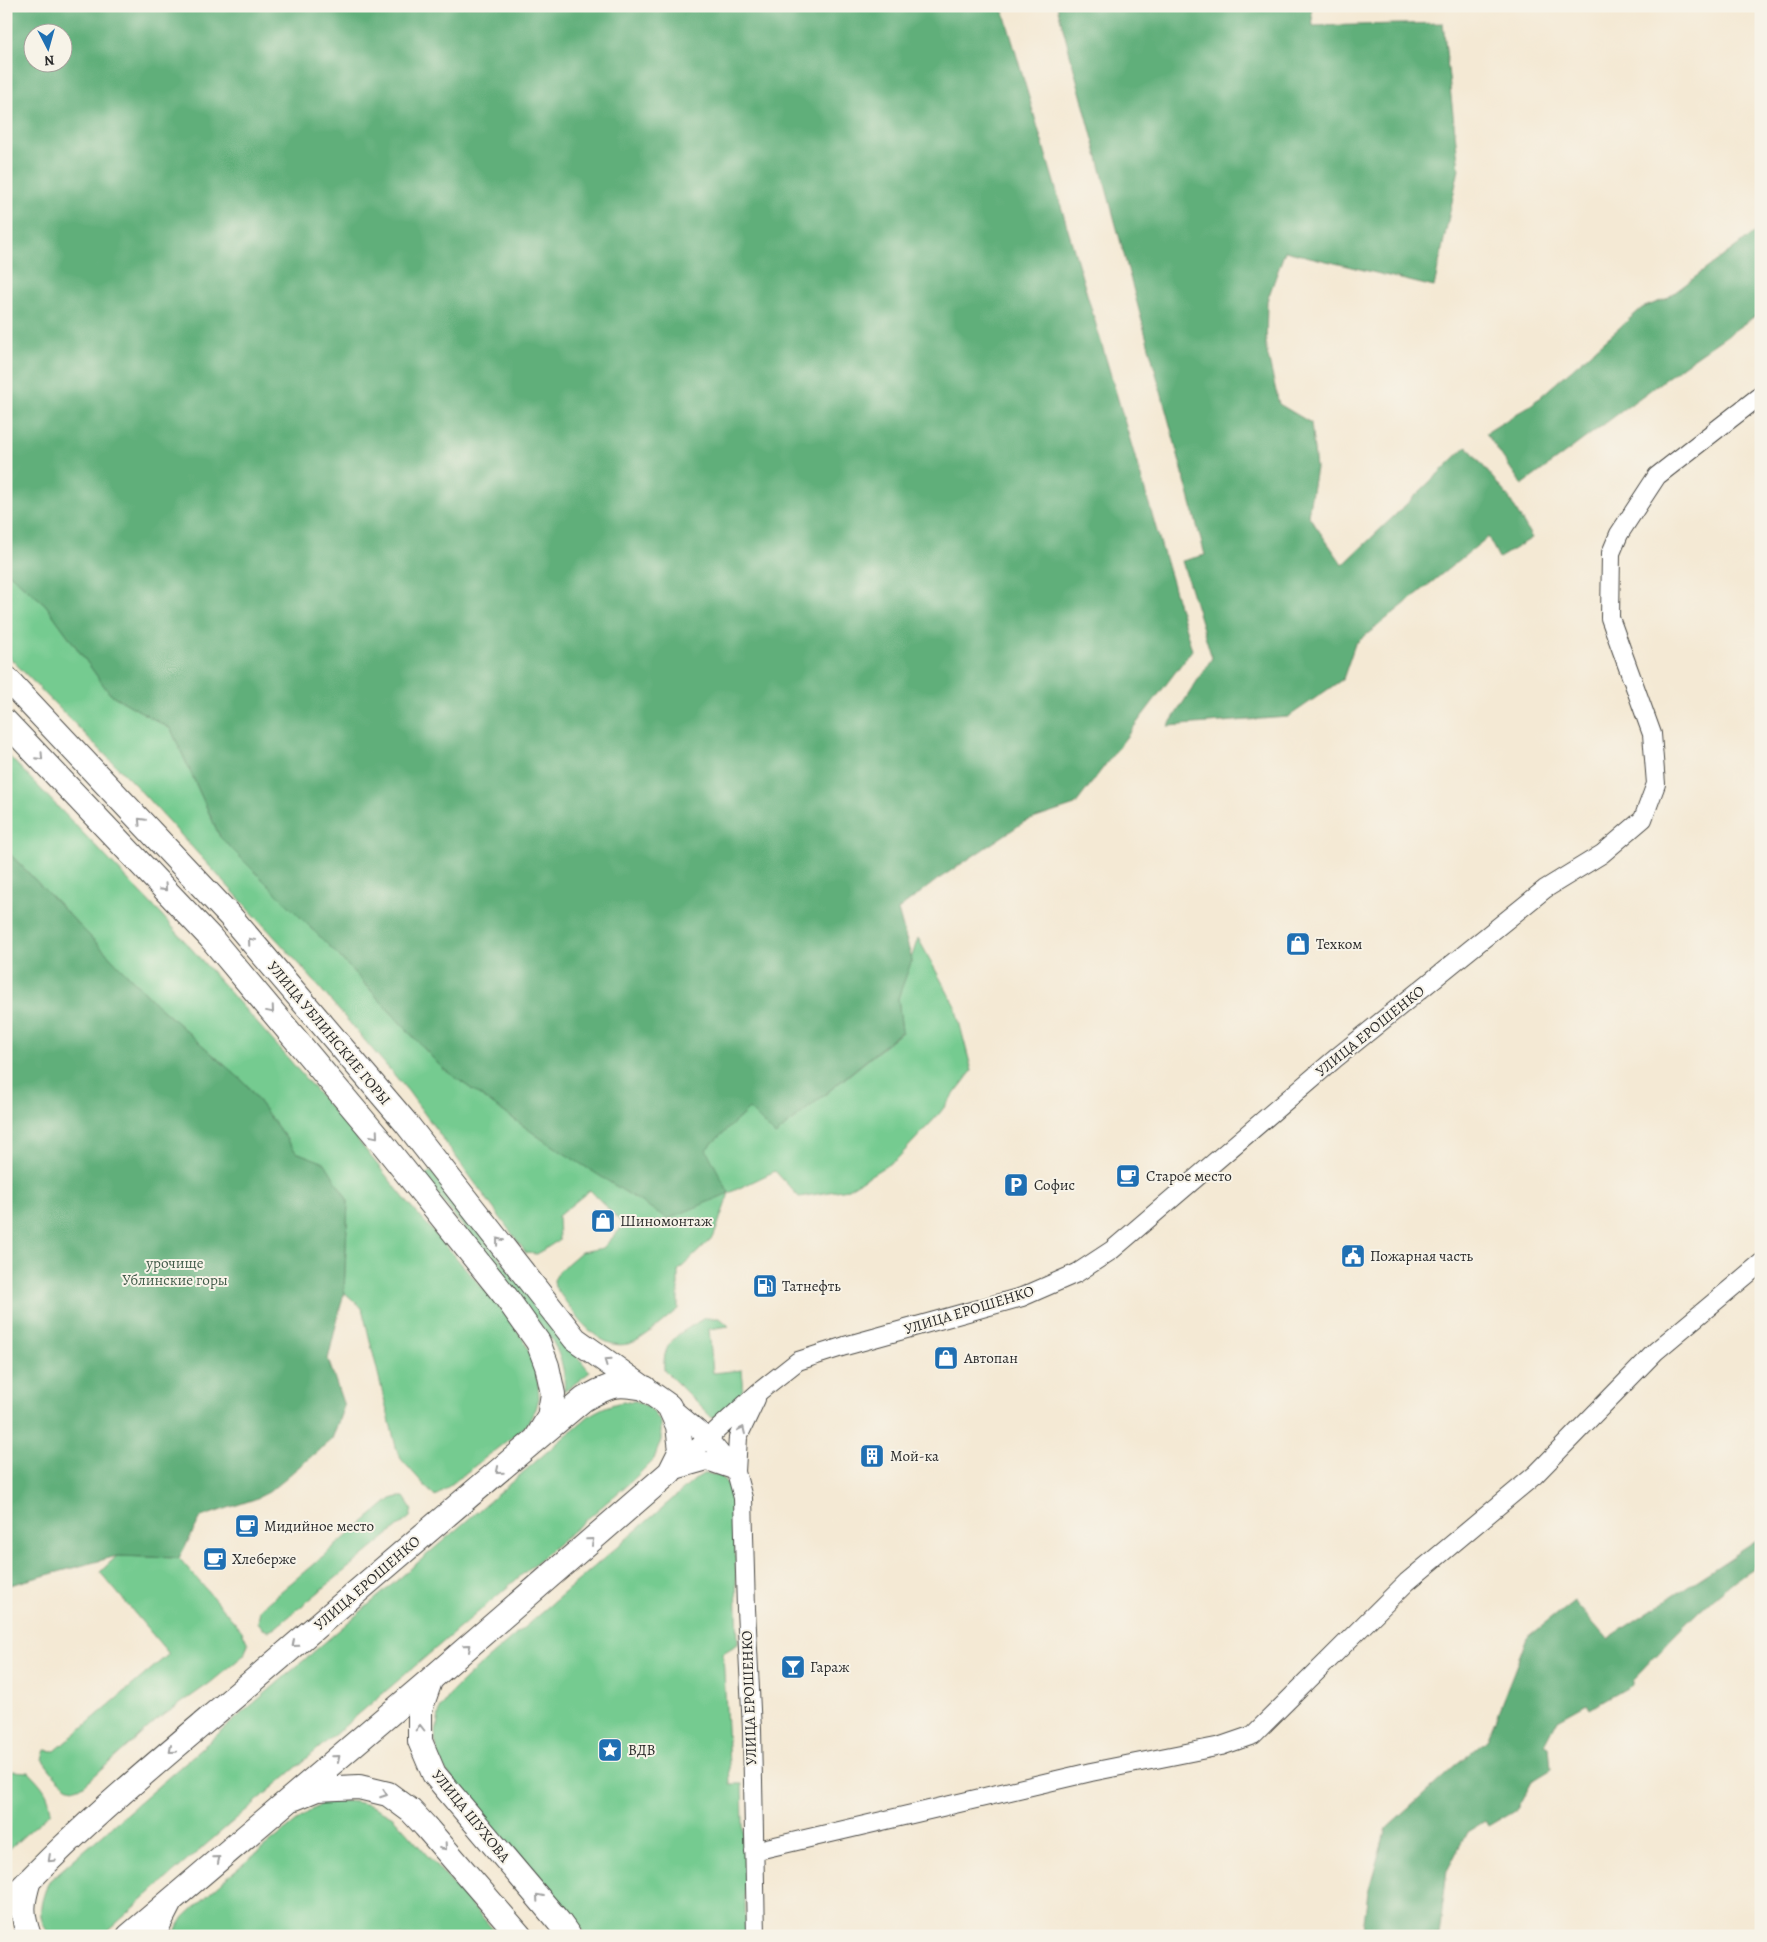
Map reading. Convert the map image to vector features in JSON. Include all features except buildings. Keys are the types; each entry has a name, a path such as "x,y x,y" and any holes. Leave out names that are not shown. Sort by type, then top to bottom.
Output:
{"main road":[{"name":"УЛИЦА УБЛИНСКИЕ ГОРЫ","path":"6,678 230,916 406,1124 575,1339 647,1389"},
{"name":"УЛИЦА УБЛИНСКИЕ ГОРЫ","path":"6,722 210,937 378,1138 506,1297 538,1342 547,1366 553,1394 549,1417 536,1439"},
{"name":"УЛИЦА ЕРОШЕНКО","path":"6,1905 29,1880 84,1828 207,1720 584,1399 603,1389 622,1383 647,1389 669,1406 678,1426 681,1450 670,1472 431,1679 129,1936"},
{"name":"УЛИЦА ШУХОВА","path":"431,1679 420,1710 420,1741 434,1774 569,1936"},
{"path":"286,1801 317,1789 359,1787 388,1794 411,1811 425,1826 520,1936"},
{"path":"29,1880 23,1901 23,1919 29,1936"}],"street":[{"name":"УЛИЦА ЕРОШЕНКО","path":"670,1472 798,1361 845,1346 1022,1297 1076,1273 1112,1250 1336,1058 1545,889 1602,854 1643,819 1656,784 1652,734 1610,618 1611,553 1619,534 1657,476 1761,395"},
{"path":"754,1851 1091,1772 1221,1746 1253,1734 1407,1582 1535,1475 1656,1351 1761,1263"},
{"path":"736,1472 738,1437 760,1392"},
{"path":"669,1406 708,1438 736,1472"},
{"name":"УЛИЦА ЕРОШЕНКО","path":"670,1472 708,1461 736,1472 743,1498 752,1730 756,1936"},
{"name":"УЛИЦА ЕРОШЕНКО","path":"156,1936 180,1891"}],"green space":[{"path":"6,6 1002,6 1192,650 1075,805 1024,822 937,880 898,910 912,960 898,998 902,1031 775,1135 749,1109 706,1149 729,1193 668,1219 546,1142 442,1068 339,956 220,837 171,729 110,694 45,604 6,571"},
{"path":"1057,6 1311,6 1313,26 1443,23 1459,169 1434,287 1285,251 1267,301 1266,348 1279,404 1311,423 1316,468 1308,515 1343,565 1467,446 1509,498 1532,538 1499,558 1488,537 1355,644 1343,679 1288,717 1168,726 1212,658 1182,561 1205,555"},
{"path":"1761,228 1761,312 1684,365 1522,485 1486,433 1532,404 1642,308 1666,299"},
{"path":"6,571 45,604 110,694 171,729 220,837 339,956 442,1068 546,1142 706,1149 749,1109 775,1135 902,1032 898,998 918,938 955,1006 972,1071 939,1114 897,1159 848,1189 799,1197 775,1171 729,1193 714,1236 678,1271 678,1309 638,1340 625,1344 612,1344 600,1339 571,1309 555,1287 554,1280 560,1270 581,1252 603,1248 624,1225 590,1190 558,1216 559,1240 537,1254 526,1253 408,1091 302,967 136,786 6,654"},
{"path":"6,753 160,913 287,1057 352,1133 408,1203 504,1312 525,1342 532,1359 538,1383 539,1398 536,1409 526,1426 435,1497 401,1459 396,1447 362,1308 344,1292 348,1201 325,1164 296,1152 246,1084 157,1005 6,850"},
{"name":"урочище Ублинские горы","path":"6,850 157,1005 246,1084 296,1152 325,1163 348,1201 344,1292 328,1359 344,1406 332,1439 269,1492 255,1499 201,1517 179,1558 117,1556 6,1586"},
{"path":"431,1171 590,1372 564,1392 562,1365 552,1340 424,1177"},
{"path":"704,1318 720,1318 729,1326 709,1329 713,1373 742,1370 743,1381 743,1387 736,1403 712,1418 664,1370 664,1359 670,1344 681,1333"},
{"path":"636,1401 651,1409 661,1422 661,1440 654,1459 634,1479 182,1865 103,1935 52,1936 46,1930 41,1910 49,1881 590,1415 612,1405"},
{"path":"707,1473 722,1477 731,1489 734,1512 738,1644 723,1653 730,1784 742,1784 746,1936 587,1936 445,1770 438,1754 435,1739 440,1709 452,1692 468,1676 698,1477"},
{"path":"404,1497 412,1509 410,1517 275,1628 269,1631 263,1629 258,1622 260,1609 391,1499"},
{"path":"1761,1538 1761,1563 1725,1588 1693,1617 1632,1680 1632,1685 1590,1709 1587,1704 1558,1720 1545,1745 1549,1747 1551,1769 1533,1780 1517,1809 1488,1826 1485,1821 1467,1832 1447,1871 1439,1936 1362,1936 1368,1892 1386,1829 1454,1767 1487,1740 1527,1638 1574,1601 1607,1639"},
{"path":"117,1556 179,1558 242,1631 248,1644 244,1655 210,1683 157,1720 84,1785 73,1789 59,1780 42,1759 45,1750 55,1751 169,1654 100,1572"},
{"path":"11,1771 29,1772 38,1781 49,1799 51,1812 9,1849 6,1855 6,1776"},
{"path":"340,1801 368,1805 393,1817 499,1936 172,1936 184,1917 232,1873 307,1813 322,1804"}],"place":[{"name":"Техком","path":"1298,944"},
{"name":"Старое место","path":"1128,1176"},
{"name":"Софис","path":"1016,1185"},
{"name":"Шиномонтаж","path":"603,1221"},
{"name":"Пожарная часть","path":"1353,1256"},
{"name":"Татнефть","path":"765,1286"},
{"name":"Автопан","path":"946,1358"},
{"name":"Мой-ка","path":"872,1456"},
{"name":"Мидийное место","path":"247,1526"},
{"name":"Хлеберже","path":"215,1559"},
{"name":"Гараж","path":"793,1667"},
{"name":"ВДВ","path":"610,1750"}]}
